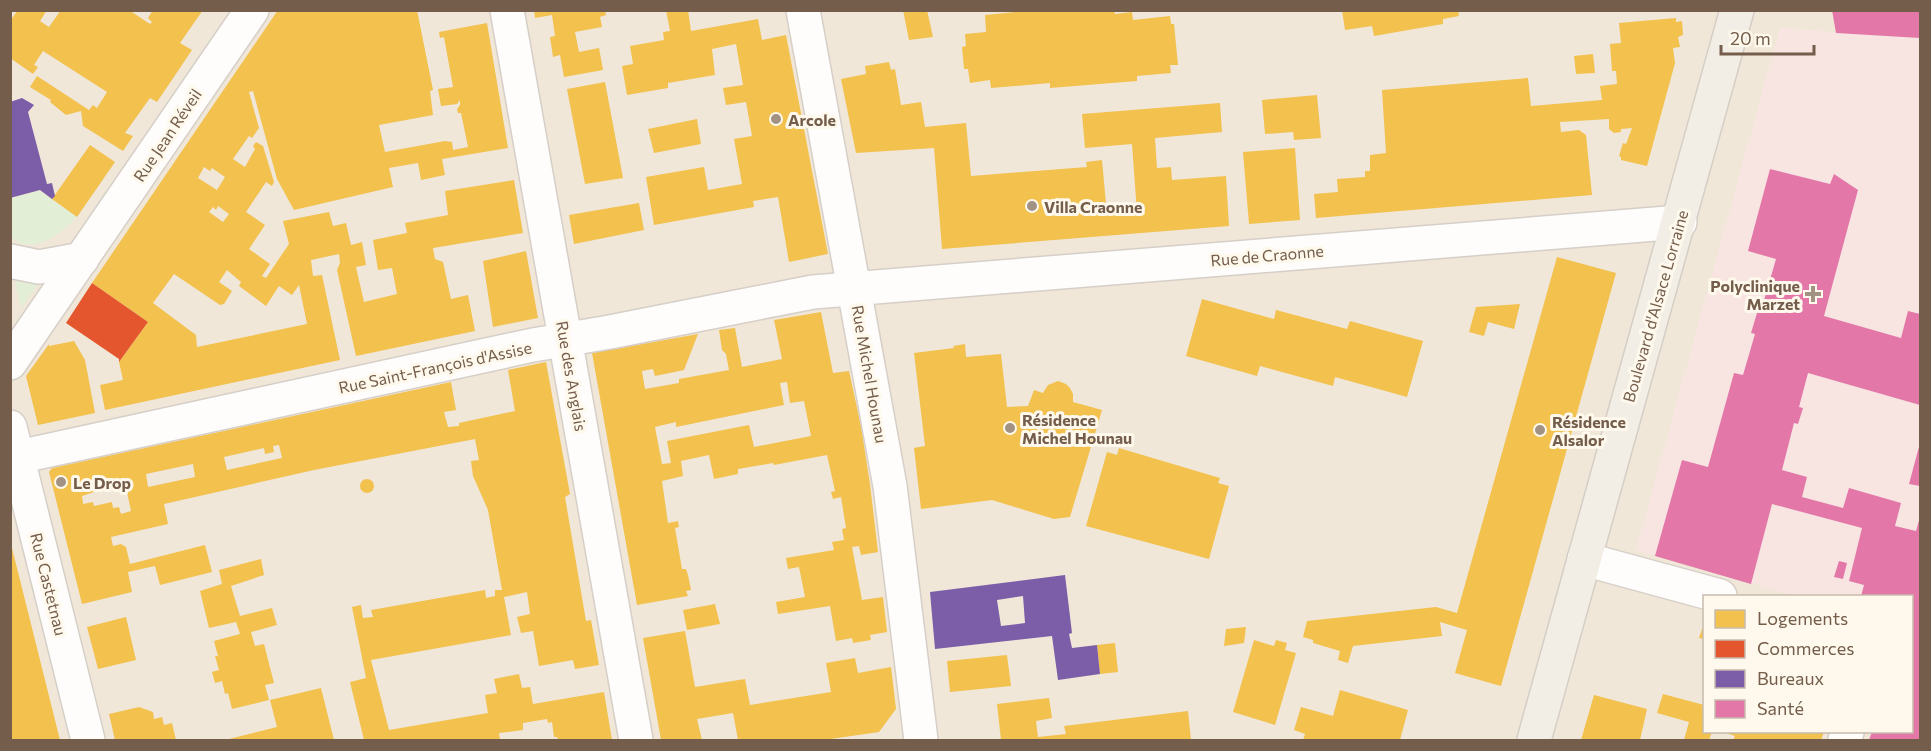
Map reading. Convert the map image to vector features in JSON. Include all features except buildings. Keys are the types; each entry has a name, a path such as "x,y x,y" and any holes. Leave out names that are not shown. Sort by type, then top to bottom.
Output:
{"main road":[{"name":"Boulevard d'Alsace Lorraine","path":"1534,741 1680,222 1737,10"}],"street":[{"name":"Rue Jean Réveil","path":"10,363 252,10"},
{"name":"Rue des Anglais","path":"507,10 636,741"},
{"name":"Rue Michel Hounau","path":"803,10 890,486 921,741"},
{"name":"Rue de Craonne","path":"854,289 1680,222"},
{"path":"10,261 39,267 82,259"},
{"name":"Rue Saint-François d'Assise","path":"14,442 813,292 854,289"},
{"name":"Rue Castetnau","path":"14,442 88,741"},
{"path":"1584,559 1713,595"}],"shaded area":[{"path":"10,11 1920,11 1920,740 11,740"},
{"name":"Polyclinique Marzet","path":"1780,28 1920,38 1920,740 1869,740 1872,733 1913,733 1913,595 1792,595 1636,550"}],"green space":[{"path":"40,191 77,217 60,233 46,241 31,245 21,243 11,237 10,198"},
{"path":"13,271 44,276 21,308"}],"place":[{"name":"Arcole","path":"776,119"},
{"name":"Villa Craonne","path":"1032,206"},
{"name":"Polyclinique Marzet","path":"1813,294"},
{"name":"Résidence Michel Hounau","path":"1010,428"},
{"name":"Résidence Alsalor","path":"1540,430"},
{"name":"Le Drop","path":"61,482"}]}
